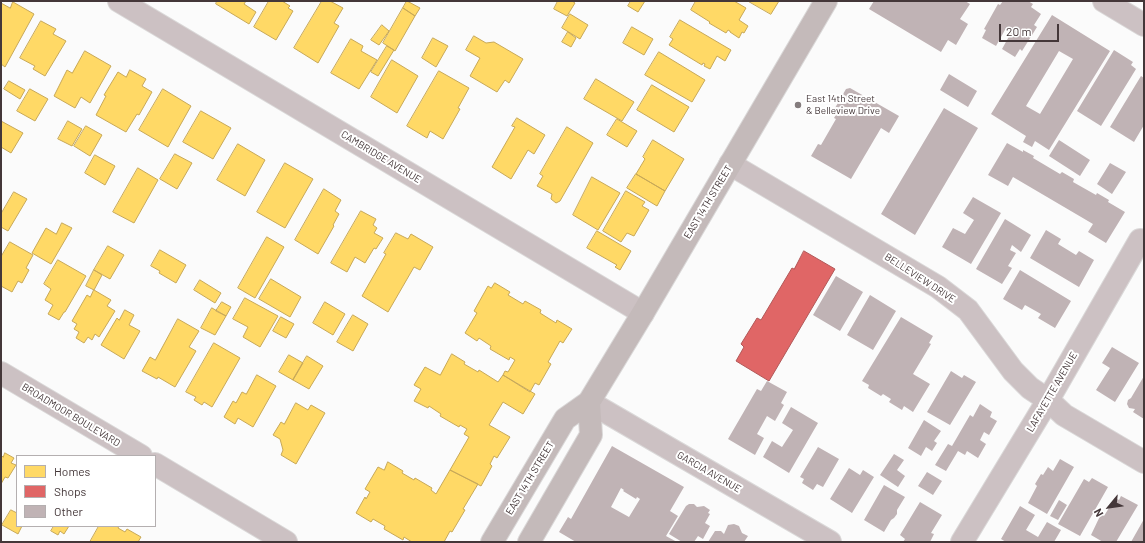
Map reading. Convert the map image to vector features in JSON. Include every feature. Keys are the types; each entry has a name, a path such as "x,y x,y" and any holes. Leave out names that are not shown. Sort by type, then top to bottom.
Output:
{"main road":[{"name":"EAST 14TH STREET","path":"492,542 565,419 589,402 643,313 826,1"},
{"path":"529,542 591,435 589,402"}],"street":[{"name":"CAMBRIDGE AVENUE","path":"119,1 643,313"},
{"path":"1104,1 1144,25"},
{"name":"BELLEVIEW DRIVE","path":"730,164 938,287 968,310 1013,371 1030,388 1048,400 1064,415 1144,462"},
{"name":"LAFAYETTE AVENUE","path":"962,542 1048,400 1140,240"},
{"name":"BROADMOOR BOULEVARD","path":"1,373 139,455"},
{"name":"GARCIA AVENUE","path":"589,402 830,542"},
{"path":"156,465 286,542"}],"building: Homes":[{"path":"217,1 246,1 244,4 256,12 249,24 216,4"},
{"path":"269,1 282,1 290,6 288,8 293,11 276,40 254,27"},
{"path":"322,1 330,1 343,8 334,23 339,26 318,63 294,48"},
{"path":"407,1 420,8 415,16 403,8"},
{"path":"558,1 572,1 575,3 567,16 554,9"},
{"path":"631,1 645,1 638,12 628,6"},
{"path":"696,1 734,1 746,8 739,20 748,26 739,38 728,30 726,33 691,10"},
{"path":"748,1 779,1 771,14"},
{"path":"13,2 34,14 5,67 1,64 1,3 10,8"},
{"path":"403,8 415,16 395,51 383,43"},
{"path":"570,14 588,25 580,39 562,28"},
{"path":"680,20 731,50 725,61 717,56 710,69 704,66 705,64 703,63 702,65 669,45 673,39 670,37"},
{"path":"41,21 56,29 53,34 66,41 45,76 33,69 35,66 20,58"},
{"path":"382,25 389,31 379,45 371,40"},
{"path":"632,27 653,39 644,55 623,43"},
{"path":"568,32 576,38 571,47 562,42"},
{"path":"474,36 486,43 494,42 523,59 509,83 505,80 497,92 470,76 480,58 466,50"},
{"path":"433,38 448,46 436,67 422,58"},
{"path":"351,39 363,46 361,51 377,60 359,89 331,73"},
{"path":"387,46 394,50 378,76 371,72"},
{"path":"85,51 111,66 90,103 81,97 75,108 54,96 67,70 72,73"},
{"path":"659,52 705,80 692,102 645,75"},
{"path":"392,60 418,76 397,113 371,97"},
{"path":"130,70 146,79 142,86 152,92 139,115 137,114 126,132 96,115 106,96 104,95 118,72 126,77"},
{"path":"439,71 469,88 458,108 460,109 443,139 430,131 427,138 407,126"},
{"path":"596,79 634,102 622,121 584,99"},
{"path":"9,81 25,90 20,99 4,89"},
{"path":"652,85 689,107 674,132 637,110"},
{"path":"30,89 48,99 35,121 17,111"},
{"path":"163,89 191,106 168,147 139,130"},
{"path":"201,111 231,128 213,159 183,142"},
{"path":"517,118 545,135 534,154 528,150 511,179 492,167 515,127 512,126"},
{"path":"617,119 637,131 627,147 607,135"},
{"path":"1,121 23,133 11,153 1,147"},
{"path":"68,121 82,129 72,146 58,139"},
{"path":"86,126 102,135 90,156 74,146"},
{"path":"567,127 593,143 560,201 556,203 551,199 552,194 537,186 543,176 540,174"},
{"path":"653,140 684,159 665,191 636,174 645,159 643,157"},
{"path":"238,144 265,160 245,196 217,180"},
{"path":"175,154 192,163 177,189 160,179"},
{"path":"95,155 115,166 105,185 85,173"},
{"path":"285,163 313,179 285,228 257,212"},
{"path":"138,168 158,180 134,223 113,212"},
{"path":"636,174 665,191 657,206 627,188"},
{"path":"592,177 620,193 598,230 573,215"},
{"path":"324,189 341,200 335,211 339,214 333,225 334,226 318,254 295,240"},
{"path":"626,191 645,202 642,206 649,210 634,236 627,233 621,242 603,231"},
{"path":"14,192 27,199 8,231 1,227 1,214"},
{"path":"361,211 376,219 373,225 377,228 374,233 383,238 376,249 374,248 365,263 355,257 347,272 331,263"},
{"path":"62,223 72,228 51,264 32,253 46,228 56,234"},
{"path":"597,231 631,251 620,270 615,267 617,265 587,248"},
{"path":"396,233 408,239 411,234 433,247 420,270 414,267 388,312 362,296"},
{"path":"267,237 284,247 255,298 238,288"},
{"path":"10,242 33,255 26,268 29,270 22,283 18,281 12,292 1,286 1,257"},
{"path":"108,246 124,255 110,279 94,270"},
{"path":"160,250 186,265 176,283 159,273 160,271 151,266"},
{"path":"58,260 86,276 59,320 48,314 53,305 45,300 51,289 44,284"},
{"path":"94,270 102,275 94,290 86,286"},
{"path":"271,279 301,297 290,317 259,299"},
{"path":"200,280 221,293 215,303 194,290"},
{"path":"495,283 510,292 508,295 523,304 525,301 541,310 540,313 556,323 557,320 572,329 563,343 560,341 548,362 551,364 539,385 535,383 530,392 503,375 505,371 508,372 515,360 510,357 509,360 490,349 491,346 479,338 477,341 465,333 477,313 474,311 488,286 491,288"},
{"path":"94,290 111,300 107,306 115,311 99,337 95,334 92,340 88,337 84,343 76,338 79,332 74,329 77,324 72,321 87,295 90,297"},
{"path":"245,298 278,316 260,347 243,337 248,327 233,319"},
{"path":"222,302 231,307 226,316 216,311"},
{"path":"325,302 345,314 333,335 313,323"},
{"path":"212,308 226,316 215,335 201,328"},
{"path":"125,310 134,315 129,325 140,331 124,359 101,345 117,318 119,320"},
{"path":"353,315 368,324 353,351 337,342"},
{"path":"281,317 294,324 286,338 273,331"},
{"path":"178,319 199,331 189,347 196,351 175,387 158,377 157,379 142,371 150,357 155,360"},
{"path":"214,343 240,358 212,407 204,402 202,405 194,400 196,397 186,392"},
{"path":"452,354 465,362 464,364 478,372 479,370 498,382 503,375 535,394 523,414 503,402 489,425 510,437 497,458 494,456 490,464 492,466 481,486 450,470 469,437 464,434 467,429 460,425 459,427 440,416 441,414 429,406 428,408 414,401 421,389 414,385 425,367 440,375"},
{"path":"289,355 303,363 293,380 279,372"},
{"path":"307,356 323,366 309,389 293,380"},
{"path":"257,375 276,386 253,427 238,418 235,424 224,417 233,401 236,403 242,392 246,394"},
{"path":"296,403 308,410 311,405 325,413 296,464 281,455 283,450 280,439 273,435 281,422 284,424"},
{"path":"5,453 14,458 11,463 16,465 8,478 5,477 1,484 1,455 3,457"},
{"path":"388,462 403,471 402,473 414,480 415,478 432,488 431,490 436,494 450,470 478,484 463,509 465,510 452,532 450,531 444,542 412,542 404,537 403,540 384,529 385,526 373,519 371,522 356,513 365,497 366,499 370,492 365,489 378,467 384,470"},
{"path":"11,510 16,512 16,527 22,527 18,534 2,525"},
{"path":"53,527 68,527 64,534 60,531 58,535 51,531"},
{"path":"98,527 118,527 125,532 127,529 141,537 138,542 90,542"}],"building: Shops":[{"path":"804,251 835,269 769,381 736,361 744,347 741,344 757,318 761,320"}],"building: Other":[{"path":"874,1 965,1 970,4 960,19 968,24 956,45 948,40 941,52 869,9"},
{"path":"1003,1 1028,1 1033,4 1031,7 1041,14 1034,25 1037,27 1022,51 1020,49 1015,57 1002,49 1012,31 1006,28 996,46 982,38 986,30 984,29 998,4 1000,5"},
{"path":"1052,15 1110,51 1049,150 1035,141 1032,147 1023,142 1026,136 991,114","holes":["1059,51 1073,59 1040,114 1026,106"]},
{"path":"1114,50 1133,62 1131,65 1136,69 1101,126 1077,111"},
{"path":"949,74 977,91 968,107 940,90"},
{"path":"1141,76 1144,78 1144,125 1134,142 1110,127"},
{"path":"850,88 899,116 889,133 881,128 851,179 811,156 818,144 821,145 836,119 834,118 837,113 835,108 846,89"},
{"path":"944,108 978,128 915,235 881,214"},
{"path":"1059,140 1090,160 1080,176 1049,156"},
{"path":"1007,143 1034,156 1033,158 1060,174 1062,172 1074,179 1073,182 1096,195 1097,193 1109,200 1108,202 1125,212 1106,243 1088,232 1093,224 1013,177 1008,186 988,175"},
{"path":"1110,163 1126,172 1112,194 1097,184"},
{"path":"973,197 1001,213 971,264 942,247 953,228 965,234 974,220 963,213"},
{"path":"1005,219 1031,235 1021,252 1012,245 1010,250 1016,253 1008,266 1012,268 1002,284 976,269"},
{"path":"1046,230 1061,239 1058,244 1076,255 1079,251 1094,260 1079,287 1030,258"},
{"path":"1020,270 1071,301 1055,328 1038,318 1041,314 1025,305 1022,310 1003,299"},
{"path":"836,276 863,292 840,331 813,315"},
{"path":"870,295 896,311 873,350 847,335"},
{"path":"901,317 933,336 929,343 931,344 913,374 930,384 913,412 904,406 902,410 889,402 891,399 883,394 881,396 868,388 869,385 862,381"},
{"path":"1112,347 1139,363 1115,402 1096,390 1110,368 1102,363"},
{"path":"951,371 962,378 964,375 976,382 950,425 927,412"},
{"path":"1144,376 1144,419 1133,412 1135,409 1129,408 1127,404 1128,400 1131,398"},
{"path":"767,381 787,392 781,403 784,405 775,421 767,416 757,434 764,438 755,455 728,439 757,389 761,391"},
{"path":"980,404 992,412 990,417 997,421 989,435 984,432 980,440 986,444 978,458 967,451 965,455 958,451 946,471 935,465 948,444 952,446 970,415 973,417"},
{"path":"791,407 818,423 789,473 763,457 772,441 782,447 793,430 782,423"},
{"path":"924,420 941,431 934,441 937,443 932,451 926,447 921,456 908,448"},
{"path":"612,446 684,487 670,511 678,516 666,536 677,542 576,542 559,532 568,517 571,519","holes":["621,488 624,490 623,491 636,499 637,497 640,499 629,517 611,507"]},
{"path":"818,447 839,459 823,487 817,484 813,490 802,483 804,479 800,477"},
{"path":"894,454 904,460 897,470 905,476 898,487 880,475"},
{"path":"1060,459 1074,467 1047,514 1028,503 1037,486 1035,484 1041,474 1043,475 1048,467 1053,471"},
{"path":"849,468 860,475 863,470 874,477 852,513 830,499"},
{"path":"927,472 942,481 933,495 918,486"},
{"path":"1092,478 1108,487 1080,536 1058,524 1084,479 1089,482"},
{"path":"884,485 905,497 897,510 897,514 891,520 884,532 864,520"},
{"path":"1121,496 1138,505 1116,542 1103,542 1091,535 1101,514 1104,516 1115,498 1119,500"},
{"path":"1059,500 1067,505 1058,520 1050,516"},
{"path":"920,502 942,515 931,533 934,534 930,542 903,542 905,539 900,535"},
{"path":"689,504 694,504 697,507 704,506 710,510 708,513 710,514 705,523 710,526 703,539 698,536 694,542 682,542 669,534 686,506"},
{"path":"1020,506 1035,515 1026,530 1038,537 1047,522 1061,530 1054,542 1006,542 1001,539"},
{"path":"1144,519 1144,542 1131,542"},
{"path":"734,524 739,526 742,533 748,536 744,542 708,542 715,531 721,531 724,534 728,525"}],"place":[{"name":"East 14th Street & Belleview Drive","path":"798,105"}]}
